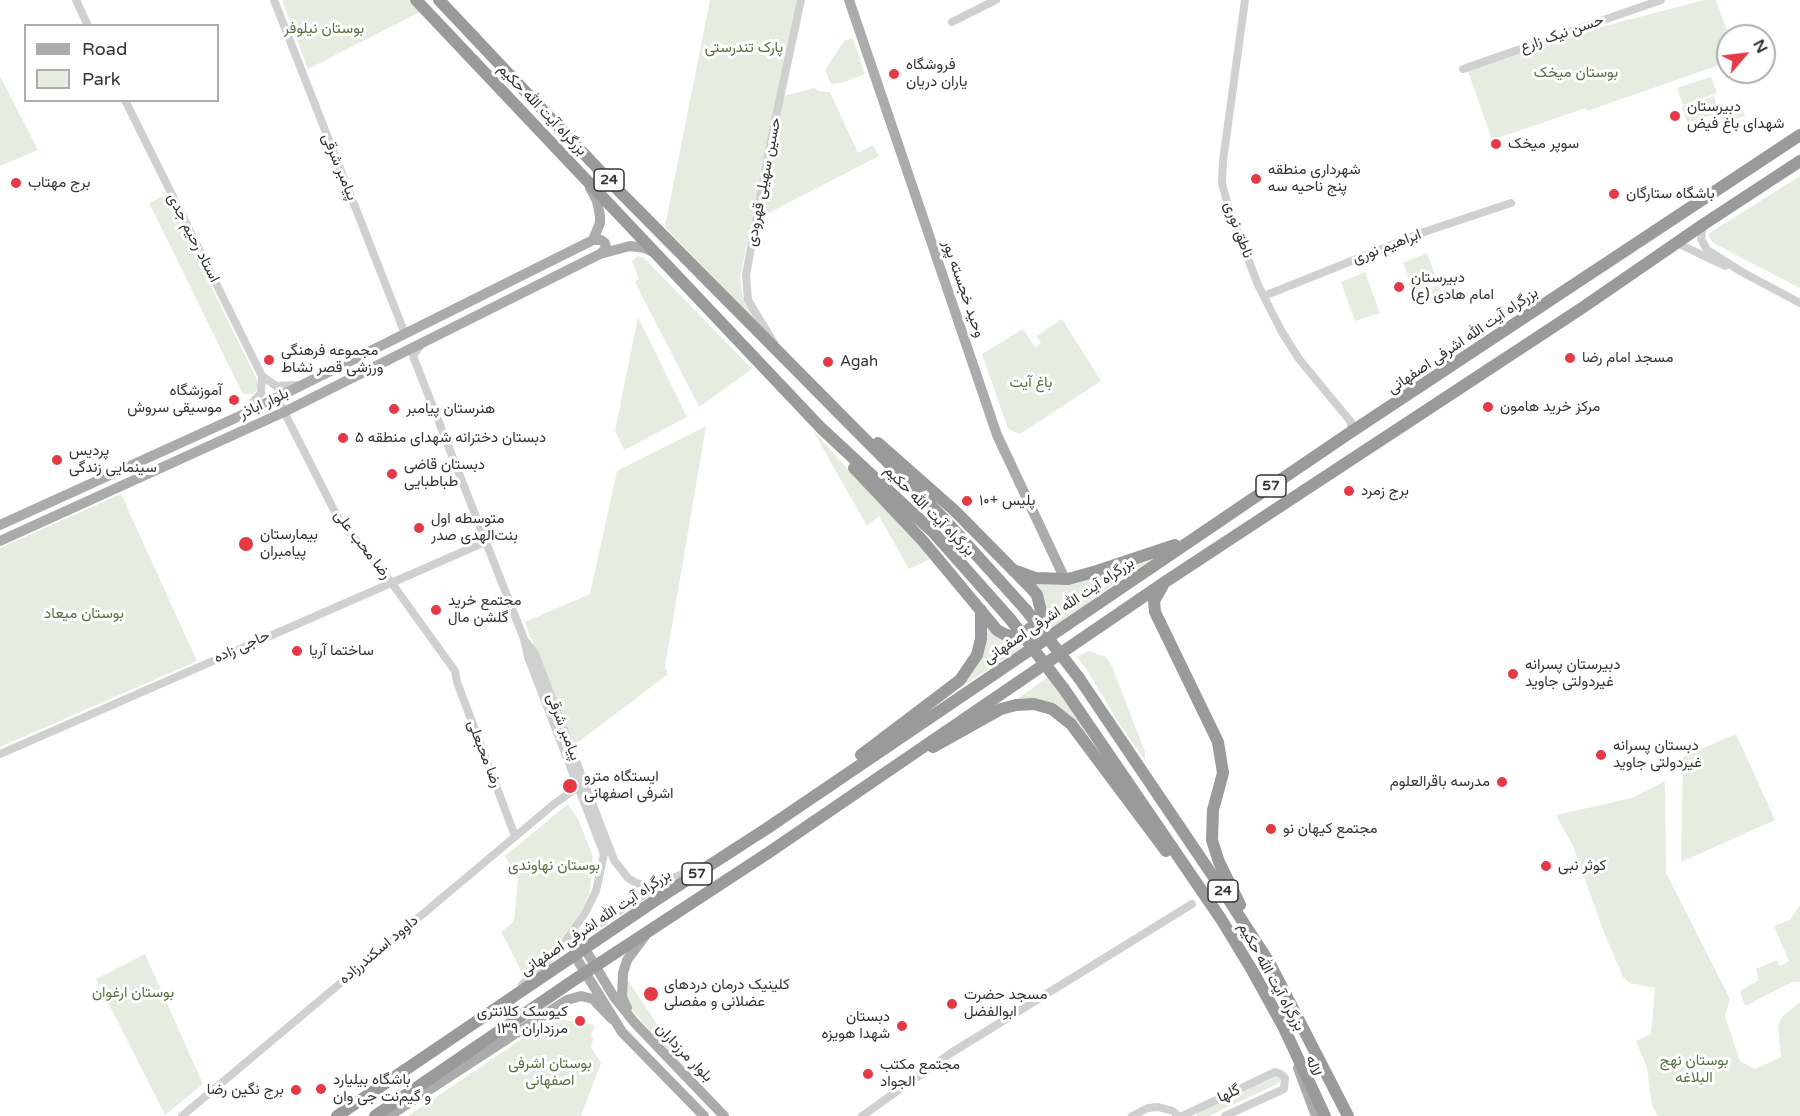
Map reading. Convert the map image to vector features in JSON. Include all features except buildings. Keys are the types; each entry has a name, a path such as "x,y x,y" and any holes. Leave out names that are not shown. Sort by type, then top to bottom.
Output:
{"highway":[{"name":"بزرگراه آیت الله حکیم","path":"416,0 821,428 933,532 1011,620 1064,688 1221,919 1283,1026 1325,1116"},
{"name":"بزرگراه آیت الله حکیم","path":"439,0 619,191 945,520 1026,610 1079,678 1269,962 1348,1116"},
{"name":"بزرگراه آیت الله اشرفی اصفهانی","path":"337,1116 1351,432 1800,135"},
{"name":"57","path":"375,1116 391,1112 590,970 768,853 1165,582 1800,161"},
{"path":"1531,313 1527,320 1527,328 1536,333 1544,332"},
{"path":"1499,335 1514,338 1514,346 1510,354"},
{"path":"821,428 861,477 923,541 990,622 1004,634 1012,636 1024,633 1033,627 1039,619 1040,602 1031,588 939,496 890,452 843,417"},
{"path":"1012,570 1035,578 1068,579 1190,540"},
{"path":"1165,582 1154,601 1155,612 1218,741 1223,766 1213,810 1212,840 1219,862 1269,962"},
{"path":"822,790 861,754 960,680 976,655 981,639 981,610"},
{"path":"905,759 940,744 1001,709 1034,704 1052,709 1071,724 1188,880 1221,919"}],"main road":[{"name":"وحید خجسته پور","path":"849,0 993,424 1055,558 1068,579"},
{"path":"576,168 597,201 600,223 593,240 601,240 605,243 606,248 600,254"},
{"name":"بلوار اباذر","path":"0,525 277,398 593,240"},
{"name":"بلوار اباذر","path":"0,541 284,412 600,254 630,246 645,248 658,255"},
{"path":"634,1022 622,997 623,972 627,960 648,932"},
{"name":"بلوار مرزداران","path":"580,953 612,1019 632,1044 704,1116"},
{"name":"بلوار مرزداران","path":"590,970 634,1022 724,1116"},
{"path":"391,1112 567,1000 581,996 589,998 597,1002 612,1019"},
{"name":"لاله","path":"1283,1026 1316,1116"},
{"path":"652,1064 654,1056 662,1052"}],"street":[{"path":"76,0 87,24"},
{"name":"پیامبر شرقی","path":"274,0 405,334"},
{"name":"حسین سهیلی قهرودی","path":"783,356 748,300 746,275 772,135 801,0"},
{"path":"952,22 996,0"},
{"name":"ناطق نوری","path":"1245,0 1222,184 1230,212 1258,285 1282,332 1299,359 1351,422 1351,432"},
{"name":"حسن نیک زارع","path":"1463,69 1661,0"},
{"name":"استاد رحیم جدی","path":"125,102 262,376"},
{"name":"ابراهیم نوری","path":"1264,296 1424,232 1511,203"},
{"path":"1704,224 1701,239 1707,250 1800,303"},
{"path":"1677,243 1719,264 1742,272"},
{"name":"پیامبر شرقی","path":"423,342 413,356 524,639 528,657 614,860 628,878 642,885 664,882"},
{"path":"262,376 271,384 279,387 304,384"},
{"path":"245,411 261,393 262,376"},
{"name":"رضا محب علی","path":"277,398 338,518 391,582 454,670"},
{"name":"حاجی زاده","path":"0,754 485,542"},
{"name":"رضا محبعلی","path":"454,670 515,836"},
{"name":"پیامبر شرقی","path":"558,951 585,913 596,891 604,854 581,784"},
{"name":"داوود اسکندرزاده","path":"182,1116 515,836 581,784"},
{"path":"502,1004 558,951 664,882 721,858"},
{"path":"862,1116 951,1053 1192,904"},
{"name":"گلها","path":"1180,1116 1275,1072 1285,1078 1284,1089 1225,1116"},
{"path":"1132,1116 1149,1108 1158,1107 1167,1108 1180,1116"}],"green space":[{"name":"بوستان نیلوفر","path":"282,0 409,0 420,12 308,69"},
{"name":"پارک تندرستی","path":"710,0 797,0 740,278 743,296 760,326 665,227"},
{"name":"بوستان میخک","path":"1704,0 1716,0 1725,24 1716,24 1716,66 1587,111 1586,108 1492,140 1468,71 1593,27 1605,26"},
{"path":"853,38 865,74 841,83 831,84 825,70 844,41"},
{"path":"0,76 38,150 0,166"},
{"path":"1711,77 1717,93 1683,105 1677,88"},
{"path":"814,88 818,91 830,92 858,153 873,145 879,156 759,218 784,96"},
{"path":"1714,96 1718,109 1740,101 1745,116 1724,124 1719,113 1687,123 1682,106"},
{"path":"1800,176 1800,288 1713,243 1708,234"},
{"path":"166,195 260,386 253,394 243,394 149,203"},
{"path":"1427,253 1438,283 1414,291 1403,263"},
{"path":"638,256 644,258 752,369 699,407 635,282 639,279 632,261"},
{"path":"1365,272 1380,313 1355,321 1341,282"},
{"path":"1439,285 1443,299 1418,307 1414,293"},
{"path":"638,317 687,417 624,450 615,431"},
{"name":"باغ آیت","path":"1062,319 1101,381 1020,434 1008,429 982,354 1023,329 1035,347 1041,343 1036,336"},
{"path":"706,426 665,667 668,674 573,746 525,622 590,594 617,471"},
{"path":"812,429 932,558 909,569 879,516 867,526"},
{"name":"بوستان میعاد","path":"121,494 197,661 0,747 0,548"},
{"path":"1164,552 1115,583 1052,630 1043,619 1046,604 1042,593 1034,584"},
{"path":"984,619 1019,639 1023,647 960,688 965,680"},
{"path":"1089,651 1106,657 1112,666 1145,752 1145,760 1077,657"},
{"path":"1048,677 1168,848 1068,718 1013,702"},
{"path":"1736,734 1775,820 1681,862 1683,757"},
{"name":"بوستان نهج البلاغه","path":"1665,781 1666,873 1730,999 1725,1016 1740,1061 1755,1069 1781,1057 1778,1025 1782,1017 1800,1002 1800,1116 1658,1116 1652,1106 1647,1068 1636,1041 1651,1034 1655,988 1630,983 1623,977 1603,930 1573,846 1556,815 1632,798"},
{"name":"بوستان نهاوندی","path":"568,804 578,819 592,854 593,866 589,894 581,911 557,944 523,974 501,932 514,921 518,879 505,856"},
{"path":"1800,905 1800,982 1792,982 1745,1006 1740,991 1759,980 1756,969 1777,960 1780,966 1789,961 1774,926 1790,920"},
{"name":"بوستان ارغوان","path":"145,954 203,1084 165,1115 96,979"},
{"path":"625,976 671,1045 677,1060 631,1009 624,995"},
{"name":"بوستان اشرفی اصفهانی","path":"553,1018 595,1025 591,1035 593,1039 591,1047 601,1063 581,1116 408,1116"},
{"path":"1279,1075 1281,1080 1279,1083 1209,1116 1196,1116 1198,1112"}],"place":[{"name":"فروشگاه یاران دریان","path":"894,74"},
{"name":"دبیرستان شهدای باغ فیض","path":"1675,116"},
{"name":"سوپر میخک","path":"1496,144"},
{"name":"شهرداری منطقه پنج ناحیه سه","path":"1256,179"},
{"name":"برج مهتاب","path":"16,183"},
{"name":"باشگاه ستارگان","path":"1614,194"},
{"name":"دبیرستان امام هادی (ع)","path":"1399,287"},
{"name":"مسجد امام رضا","path":"1570,358"},
{"name":"مجموعه فرهنگی ورزشی قصر نشاط","path":"269,360"},
{"name":"Agah","path":"828,362"},
{"name":"آموزشگاه موسیقی سروش","path":"234,400"},
{"name":"مرکز خرید هامون","path":"1488,407"},
{"name":"هنرستان پیامبر","path":"394,409"},
{"name":"دبستان دخترانه شهدای منطقه ۵","path":"343,438"},
{"name":"پردیس سینمایی زندگی","path":"57,460"},
{"name":"دبستان قاضی طباطبایی","path":"392,474"},
{"name":"برج زمرد","path":"1349,491"},
{"name":"پلیس +۱۰","path":"967,501"},
{"name":"متوسطه اول بنت‌الهدی صدر","path":"419,528"},
{"name":"بیمارستان پیامبران","path":"246,544"},
{"name":"مجتمع خرید گلشن مال","path":"436,610"},
{"name":"ساختما آریا","path":"297,651"},
{"name":"دبیرستان پسرانه غیردولتی جاوید","path":"1513,674"},
{"name":"دبستان پسرانه غیردولتی جاوید","path":"1601,755"},
{"name":"مدرسه باقرالعلوم","path":"1502,782"},
{"name":"ایستگاه مترو اشرفی اصفهانی","path":"570,786"},
{"name":"مجتمع کیهان نو","path":"1271,829"},
{"name":"کوثر نبی","path":"1546,866"},
{"name":"کلینیک درمان دردهای عضلانی و مفصلی","path":"651,994"},
{"name":"مسجد حضرت ابوالفضل","path":"952,1004"},
{"name":"کیوسک کلانتری ۱۳۹ مرزداران","path":"580,1021"},
{"name":"دبستان شهدا هویزه","path":"902,1026"},
{"name":"مجتمع مکتب الجواد","path":"868,1074"},
{"name":"باشگاه بیلیارد و گیم‌نت جی وان","path":"321,1089"},
{"name":"برج نگین رضا","path":"296,1090"}]}
